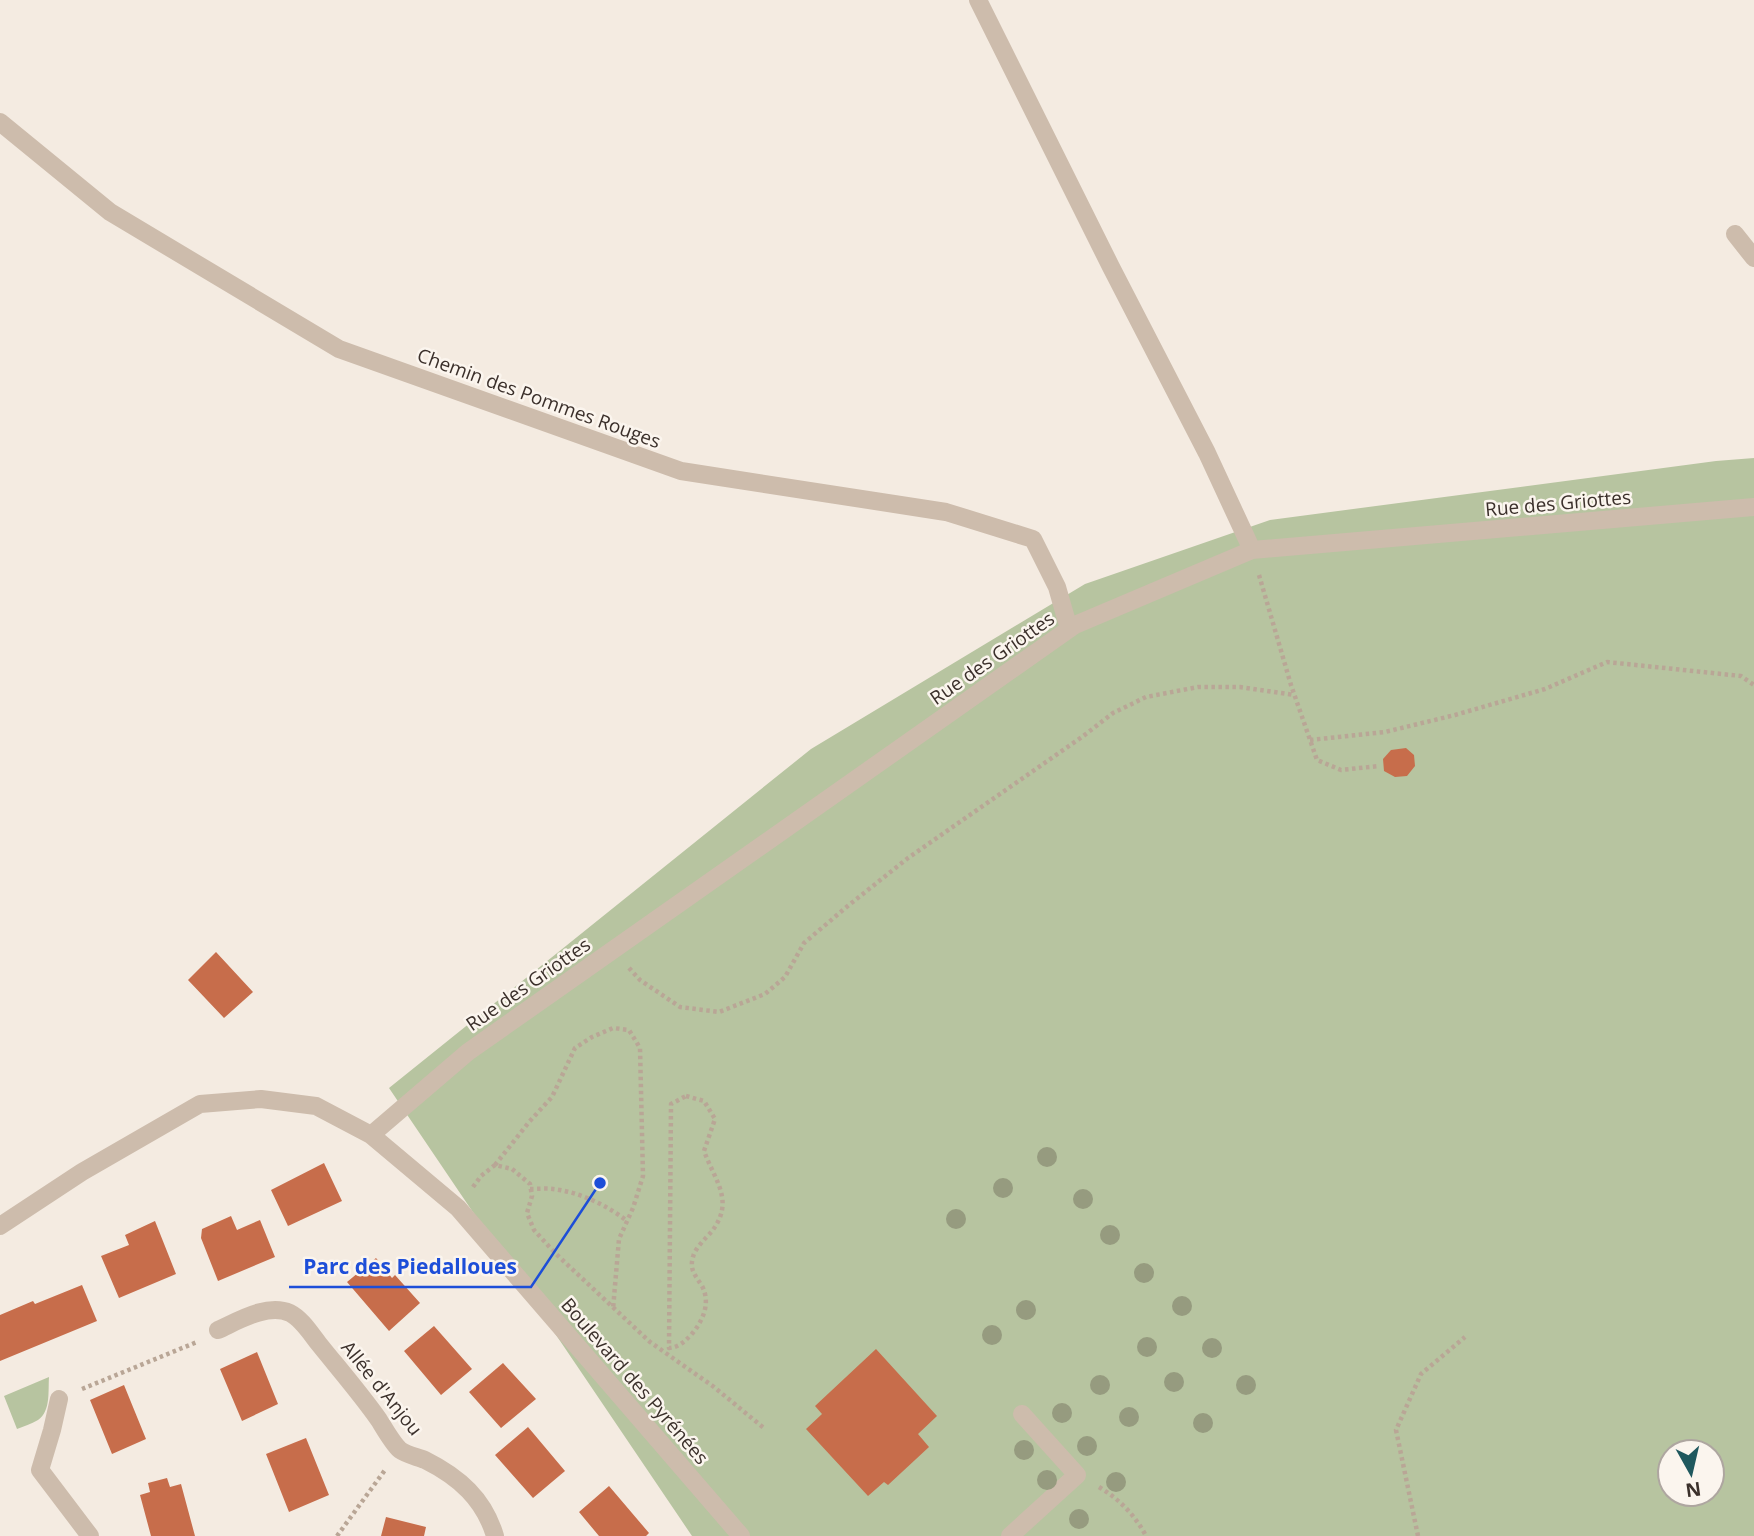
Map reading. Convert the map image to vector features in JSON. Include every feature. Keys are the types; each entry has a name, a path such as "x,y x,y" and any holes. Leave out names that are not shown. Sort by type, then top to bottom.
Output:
{"street":[{"path":"978,0 1207,453 1252,550"},
{"name":"Chemin des Pommes Rouges","path":"0,122 110,212 339,349 681,471 946,512 1033,540 1057,587 1069,629"},
{"path":"1735,234 1754,258"},
{"name":"Rue des Griottes","path":"371,1135 468,1052 1075,625 1252,550 1754,507"},
{"name":"Boulevard des Pyrénées","path":"0,1226 82,1172 200,1104 261,1099 316,1106 371,1135 458,1208 741,1536"},
{"name":"Allée d'Anjou","path":"219,1330 262,1312 277,1310 290,1314 304,1326 364,1399 400,1450 448,1472 468,1489 491,1521 495,1536"},
{"path":"58,1399 40,1470 90,1536"},
{"path":"1010,1536 1077,1475 1022,1414"}],"path":[{"path":"1252,550 1294,695 1317,760 1341,770 1379,766"},
{"path":"1310,740 1385,732 1455,715 1545,689 1607,663 1741,676 1754,685"},
{"path":"613,950 640,979 680,1007 719,1013 765,994 785,977 804,943 849,905 908,858 1113,713 1146,697 1198,687 1240,687 1294,695"},
{"path":"458,1208 481,1176 495,1165 528,1122 552,1097 575,1048 613,1028 629,1030 639,1048 643,1176 619,1239 613,1309"},
{"path":"669,1348 684,1343 697,1329 707,1306 703,1289 692,1271 693,1255 719,1221 723,1207 720,1188 704,1151 715,1119 704,1101 686,1096 671,1104 669,1348 669,1356"},
{"path":"495,1165 512,1169 530,1184 532,1196 527,1213 534,1230 613,1309 650,1342 714,1387 765,1429"},
{"path":"530,1189 553,1189 578,1195 616,1212 626,1221"},
{"path":"58,1399 205,1339 219,1330"},
{"path":"1418,1536 1396,1430 1421,1374 1465,1337"},
{"path":"337,1536 400,1450"},
{"path":"1077,1475 1113,1495 1139,1522 1146,1536"}],"green space":[{"path":"1754,458 1754,1536 692,1536 389,1088 811,749 1085,584 1270,520"},
{"path":"49,1377 48,1400 42,1416 17,1429 4,1396"}],"building":[{"path":"1406,748 1414,755 1415,766 1407,776 1395,777 1384,771 1383,759 1391,750"},
{"path":"216,952 253,992 224,1018 188,980"},
{"path":"324,1163 342,1201 288,1226 271,1190"},
{"path":"231,1216 237,1230 260,1220 275,1257 218,1281 201,1238 202,1229"},
{"path":"155,1221 176,1274 119,1298 101,1256 129,1245 125,1235"},
{"path":"376,1258 392,1278 395,1275 420,1303 389,1331 347,1282"},
{"path":"82,1285 97,1321 0,1361 0,1315"},
{"path":"434,1326 472,1369 441,1395 404,1351"},
{"path":"876,1349 937,1416 918,1434 929,1447 888,1485 884,1482 868,1496 806,1429 822,1414 815,1406"},
{"path":"257,1352 278,1404 242,1421 220,1369"},
{"path":"503,1363 536,1399 501,1428 469,1392"},
{"path":"124,1385 146,1439 112,1454 90,1400"},
{"path":"528,1427 565,1471 533,1498 495,1455"},
{"path":"306,1438 329,1495 289,1512 266,1454"},
{"path":"167,1478 170,1487 181,1484 195,1536 151,1536 140,1495 150,1492 148,1483"},
{"path":"609,1486 649,1533 646,1536 599,1536 579,1512"},
{"path":"386,1517 426,1527 424,1536 381,1536"}],"place":[{"name":"Parc des Piedalloues","path":"600,1183"}]}
